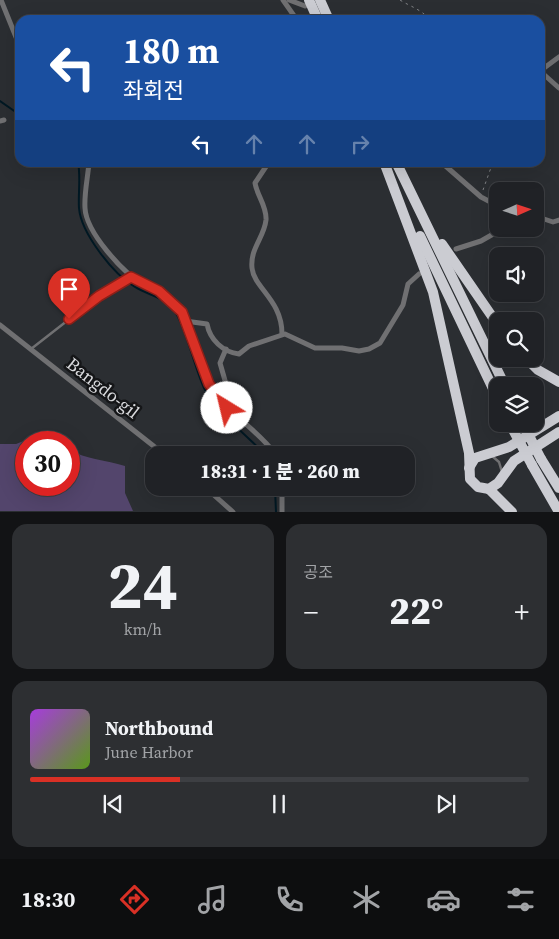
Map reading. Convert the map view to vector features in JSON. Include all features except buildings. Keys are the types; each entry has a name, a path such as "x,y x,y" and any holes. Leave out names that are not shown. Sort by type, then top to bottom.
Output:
{"highway":[{"path":"320,0 327,15"},
{"path":"307,3 315,15"},
{"path":"386,167 489,380"},
{"path":"386,167 433,292 469,454 468,468 473,484 483,489 494,487 514,461 559,432"},
{"path":"399,167 501,377"},
{"path":"400,167 442,244 489,312"},
{"path":"535,367 559,382"},
{"path":"468,468 475,458 509,446 559,416"},
{"path":"514,432 559,512"},
{"path":"527,432 559,488"},
{"path":"489,488 512,512"}],"street":[{"path":"1,0 15,35"},
{"path":"283,0 293,15"},
{"path":"289,0 307,3"},
{"path":"545,67 559,57"},
{"path":"545,75 559,88"},
{"path":"89,167 85,209 89,225 131,277 170,299 182,312 209,384 227,408 267,446"},
{"path":"266,167 255,183 266,211 266,219 264,228 254,246 252,270 280,313 282,334"},
{"path":"447,167 481,197 489,201"},
{"path":"544,219 553,222 559,220"},
{"path":"456,249 489,236"},
{"path":"185,321 207,324 212,338 226,349 239,354 248,346 282,334 315,348 369,349 380,343 403,305 408,284 419,274"},
{"name":"Bangdo-gil","path":"0,325 154,446"},
{"path":"226,349 220,363 226,384 227,408"},
{"path":"215,496 233,512"},
{"path":"282,496 282,512"}],"lane":[{"path":"31,349 99,296 124,283 131,277"},
{"path":"485,455 496,458 499,462 502,473 501,478"}],"path":[{"path":"400,0 408,7 423,11 426,15"},
{"path":"481,197 491,167"}],"shaded area":[{"path":"0,444 15,444 15,496 80,496 80,454 125,466 125,493 133,511 0,511"}],"waterway":[{"path":"0,101 15,112"},
{"path":"78,167 79,208 81,218 92,241 108,263 126,281 169,305 174,310 182,325 204,388 224,414 257,446"},
{"path":"275,496 276,512"}],"route":[{"path":"69,319 99,296 124,283 131,277 159,291 170,299 182,312 209,384 227,408"}]}
